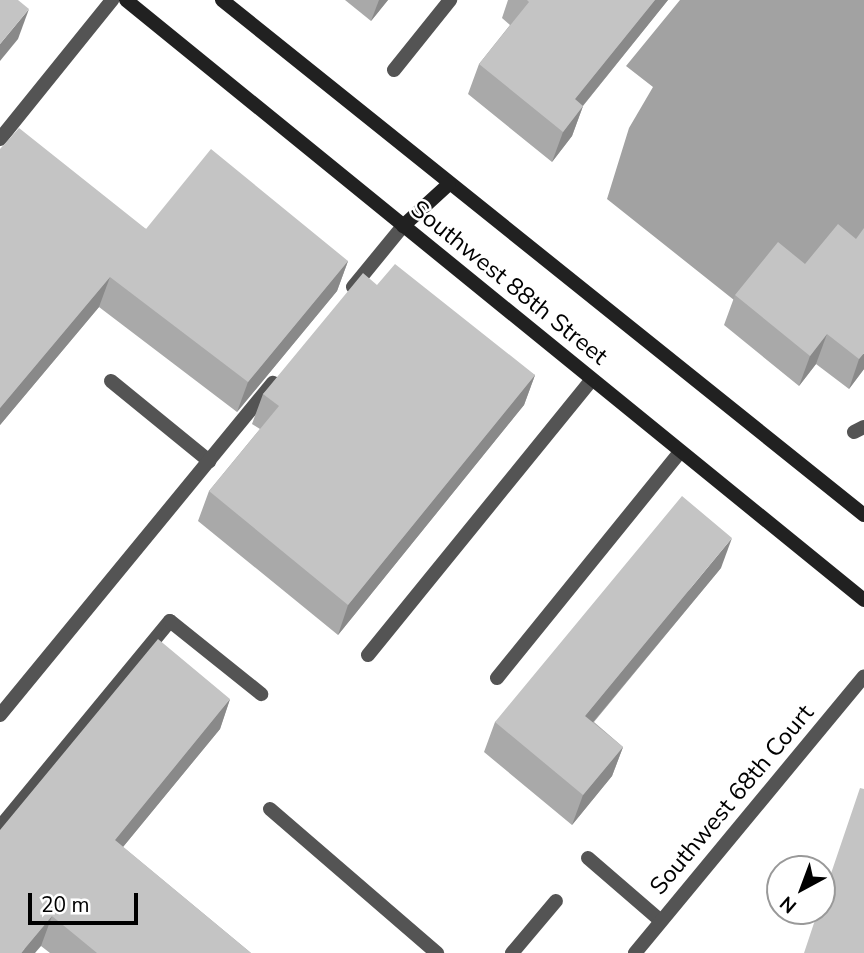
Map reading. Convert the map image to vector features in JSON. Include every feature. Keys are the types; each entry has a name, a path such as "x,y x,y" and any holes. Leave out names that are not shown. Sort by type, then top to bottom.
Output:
{"street":[{"path":"0,139 112,0"},
{"name":"Southwest 88th Street","path":"126,0 864,600"},
{"name":"Southwest 88th Street","path":"222,0 864,515"},
{"path":"394,70 450,0"},
{"path":"342,300 403,226 450,184"},
{"path":"0,715 288,365"},
{"path":"368,655 592,379"},
{"path":"111,381 209,461"},
{"path":"496,678 680,452"},
{"path":"0,827 170,621 261,694"},
{"name":"Southwest 68th Court","path":"635,953 864,676"},
{"path":"270,809 437,953"},
{"path":"588,858 661,921"},
{"path":"512,953 556,901"}],"shaded area":[{"path":"680,0 864,0 864,243 739,304 607,199 629,128 653,87 626,66"}],"building":[{"path":"0,0 18,0 29,9 0,44"},
{"path":"527,0 655,0 575,99 583,106 563,132 479,64 529,2"},
{"path":"19,128 146,229 211,149 348,261 248,382 110,277 0,408 0,149"},
{"path":"838,224 856,239 864,228 864,353 859,359 827,334 810,356 735,295 778,242 805,264"},
{"path":"395,264 535,375 348,605 209,491 279,406 263,394 363,273 377,285"},
{"path":"682,496 732,538 585,716 623,747 583,795 495,722"},
{"path":"158,639 230,699 115,840 251,953 97,953 52,916 21,953 0,953 0,830"},
{"path":"860,788 864,789 864,953 804,953 813,925 836,925 836,859"}]}
